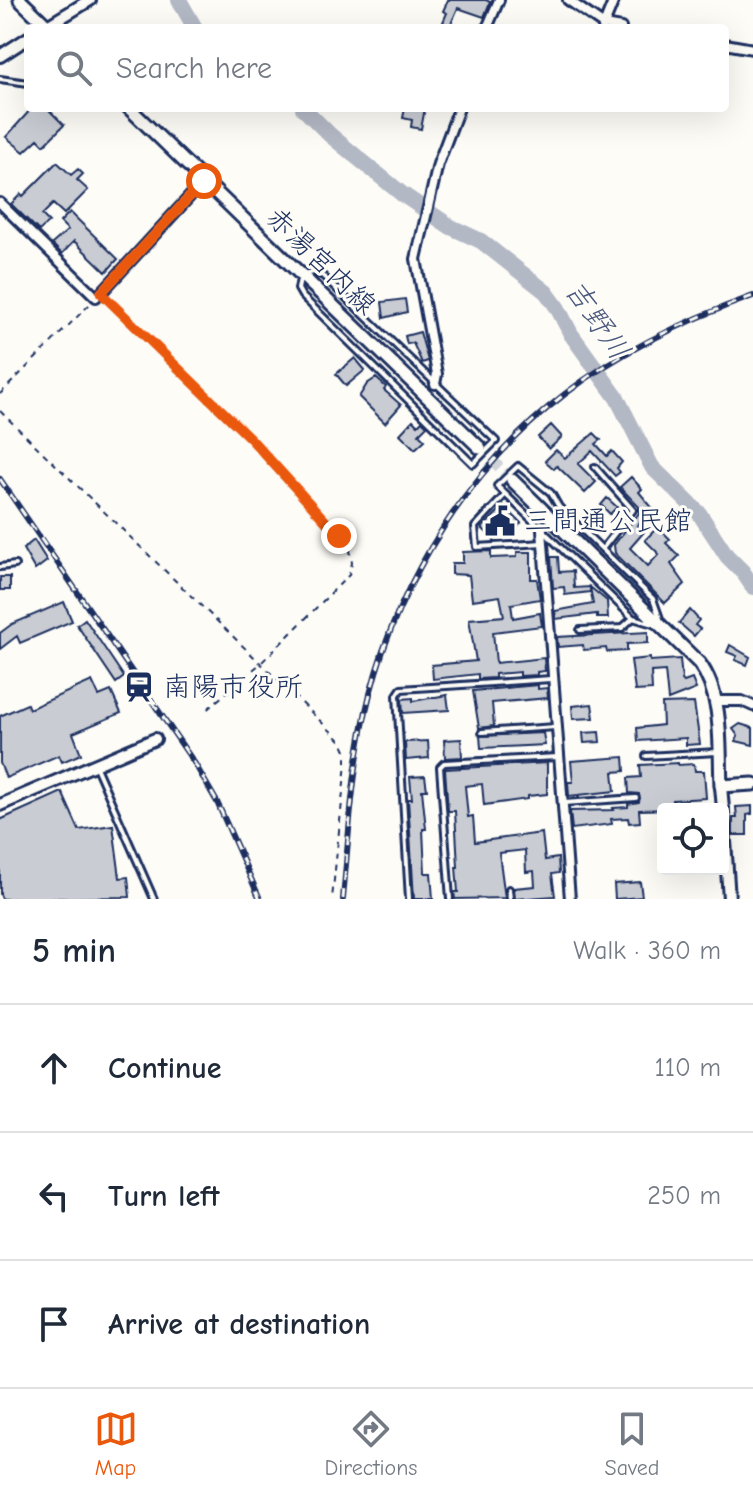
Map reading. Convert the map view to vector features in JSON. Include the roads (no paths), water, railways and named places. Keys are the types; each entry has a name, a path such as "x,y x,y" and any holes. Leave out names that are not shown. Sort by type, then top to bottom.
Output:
{"main road":[{"path":"20,0 44,24"},
{"name":"赤湯宮内線","path":"133,112 480,448"},
{"path":"512,480 707,673 716,701 721,786 753,784"}],"street":[{"path":"52,24 90,0"},
{"path":"489,24 499,0"},
{"path":"568,0 599,24"},
{"path":"604,24 614,0"},
{"path":"0,56 24,41"},
{"path":"729,45 753,49"},
{"path":"435,384 437,374 416,259 417,243 438,164 458,112"},
{"path":"0,203 98,295 204,181"},
{"path":"542,530 570,899"},
{"path":"716,701 742,701 753,706"},
{"path":"1,800 155,739"},
{"path":"721,786 722,803"},
{"path":"727,875 729,899"}],"lane":[{"path":"0,79 24,82"},
{"path":"315,272 323,276 496,441 473,464 302,296 298,289 301,274 315,272"},
{"path":"518,466 544,486 559,507 653,599 663,627 633,618 497,486 518,466"},
{"path":"595,467 633,510 603,548"},
{"path":"505,495 475,527 477,547 545,543"},
{"path":"0,567 15,565"},
{"path":"580,630 622,628 633,618"},
{"path":"409,899 397,695 401,689 553,678"},
{"path":"482,732 558,726"},
{"path":"646,756 719,752"},
{"path":"450,899 440,767 444,763 561,757"},
{"path":"96,764 154,899"},
{"path":"564,803 636,798"},
{"path":"509,889 510,899"}],"waterway":[{"name":"吉野川","path":"179,0 193,24"},
{"name":"吉野川","path":"307,112 402,194 451,227 481,241 546,292 571,334 617,398 652,467 699,513 727,556 753,587"}],"tunnel":[{"path":"480,448 512,480"}],"railway":[{"path":"343,899 356,770 370,694 400,608 443,528 469,490 499,455 565,394 655,338 753,296"},
{"path":"0,479 195,764 217,802 260,899"}],"place":[{"name":"三間通公民館","path":"500,521"},
{"name":"南陽市役所","path":"139,687"}]}
